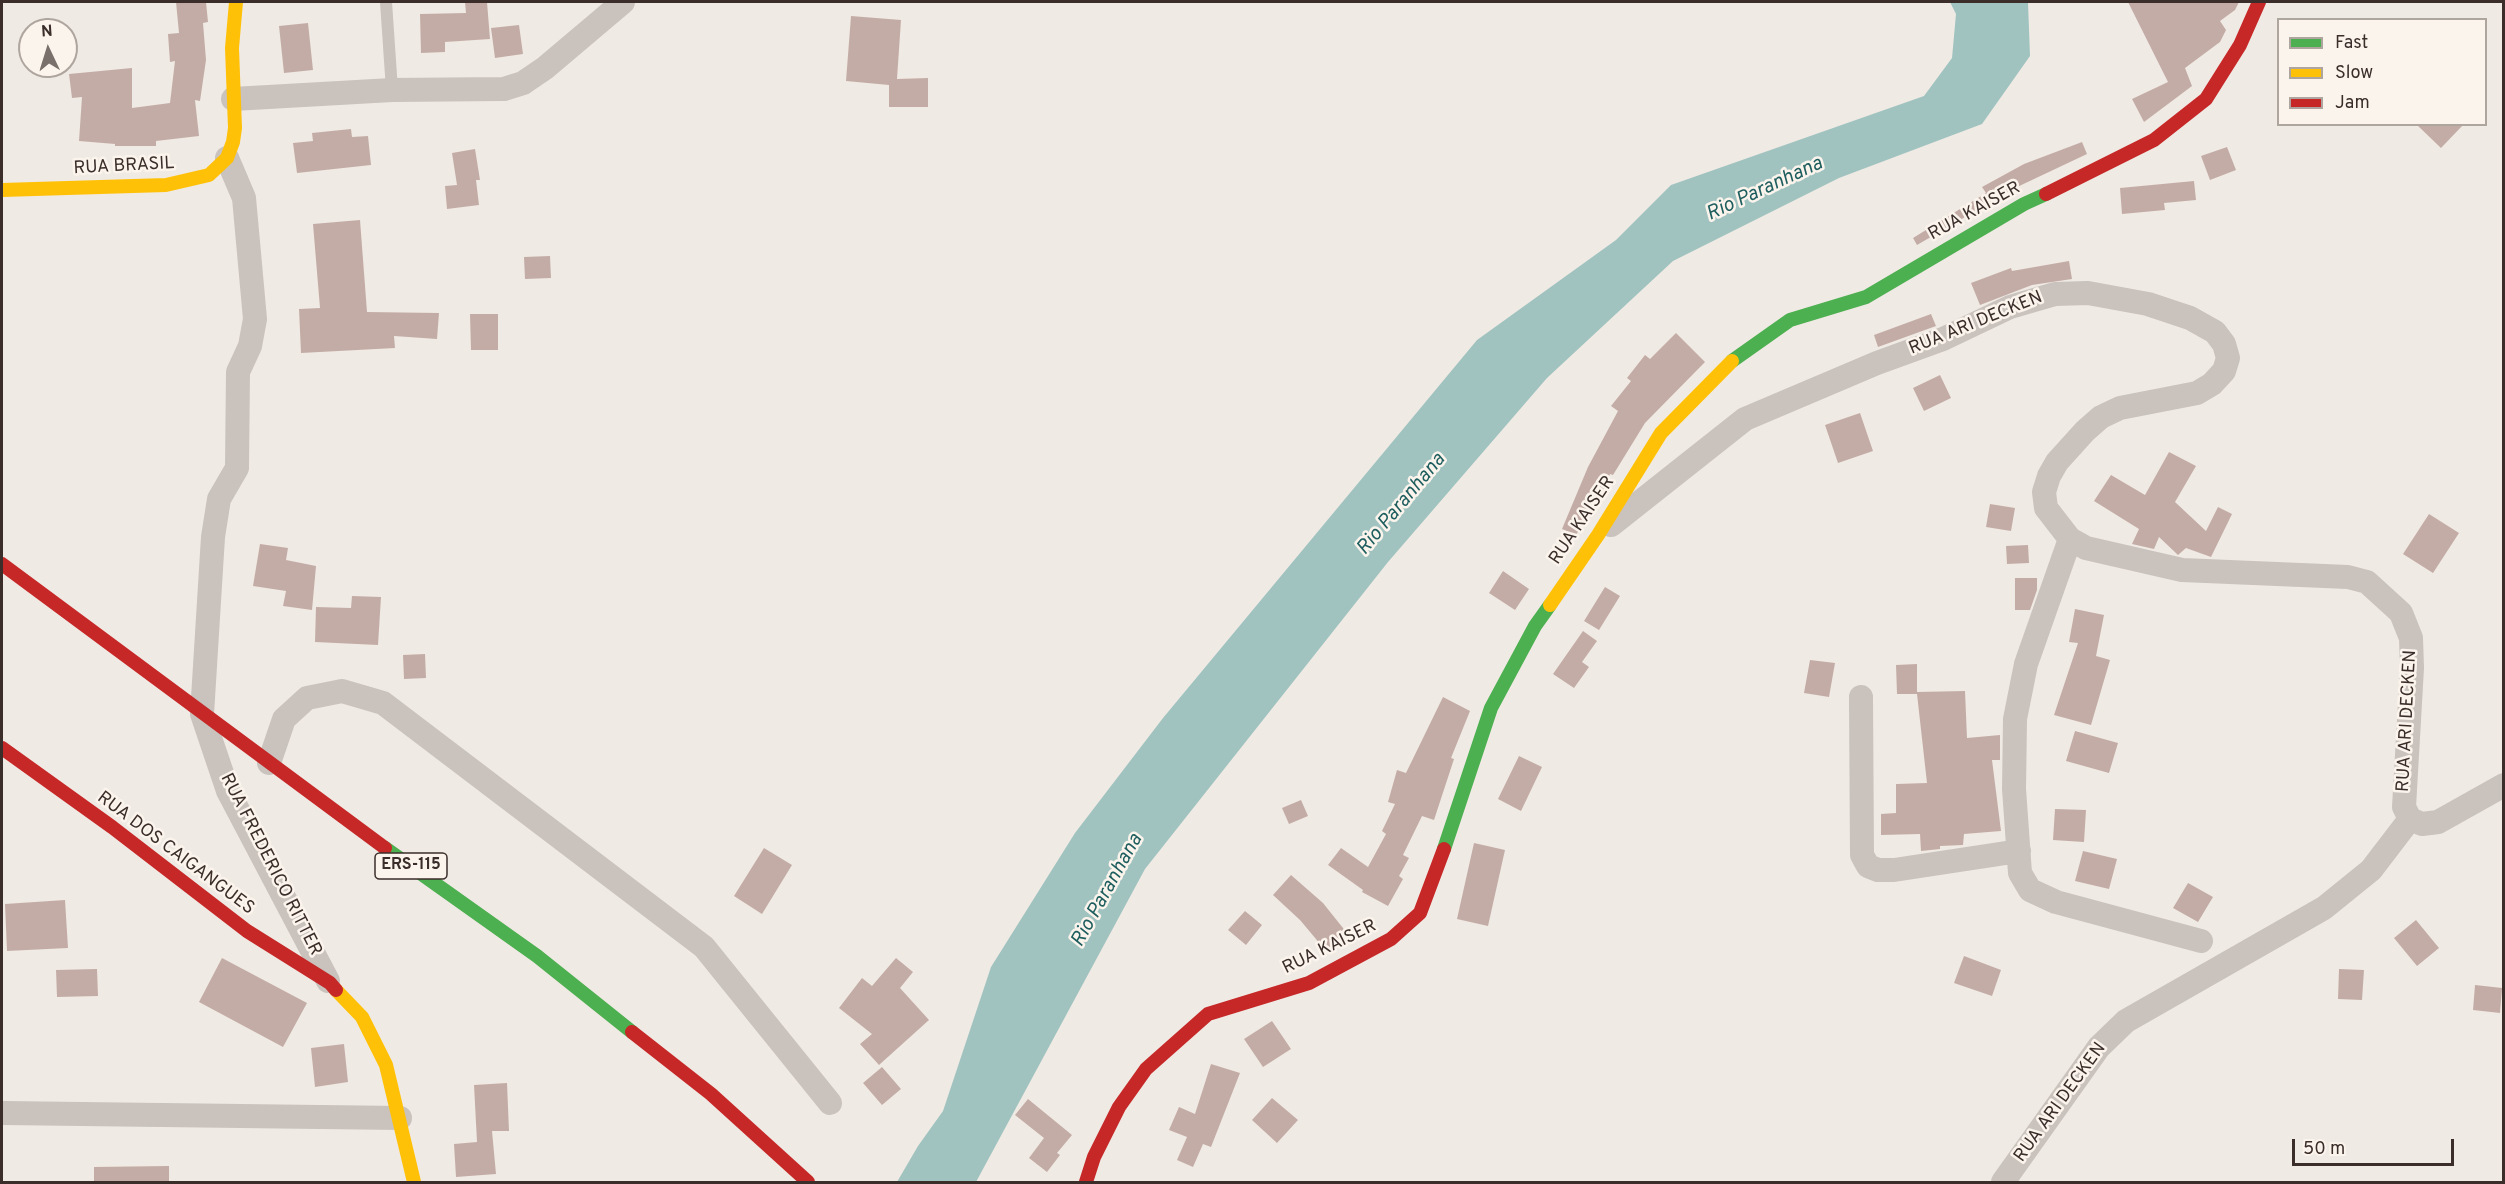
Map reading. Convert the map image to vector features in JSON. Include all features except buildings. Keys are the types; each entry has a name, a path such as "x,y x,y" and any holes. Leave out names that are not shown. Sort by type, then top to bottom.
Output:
{"street":[{"path":"228,158 236,128 232,48 236,2"},
{"path":"233,99 392,90 504,89 523,83 545,68 623,2"},
{"name":"RUA KAISER","path":"1086,1182 1094,1157 1119,1107 1146,1069 1208,1014 1309,982 1391,939 1420,912 1439,866 1491,708 1535,626 1598,535 1661,433 1734,359 1790,320 1866,297 2024,204 2092,173 2154,140 2206,99 2241,45 2259,2"},
{"name":"RUA BRASIL","path":"2,190 166,185 209,175 228,158"},
{"name":"RUA FREDERICO RITTER","path":"228,158 244,198 255,320 250,346 238,372 237,468 219,499 213,537 202,714 228,791 330,983 362,1017 386,1065 414,1182"},
{"name":"RUA ARI DECKEN","path":"1598,535 1745,419 1877,363 1943,339 2010,307 2055,294 2088,293 2148,304 2190,318 2215,332 2224,344 2228,358 2224,371 2212,384 2198,393 2120,408 2101,417 2057,462 2044,492 2046,507 2070,539 2096,550 2182,570 2348,577 2367,582 2401,613 2411,638 2412,668 2404,807 2410,819 2422,824 2438,822 2504,785"},
{"path":"2070,539 2026,664 2015,719 2014,789 2020,873 2031,890 2056,902 2201,941"},
{"name":"ERS-115","path":"2,564 269,764 537,956 711,1094 808,1182"},
{"path":"269,764 284,719 308,698 342,691 383,703 704,947 830,1103"},
{"path":"1861,697 1862,855 1868,866 1878,870 1894,870 2019,851"},
{"name":"RUA DOS CAIGANGUES","path":"2,748 112,827 247,931 330,983"},
{"name":"RUA ARI DECKEN","path":"2003,1182 2099,1047 2126,1022 2324,908 2371,870 2410,819"},
{"path":"2,1113 400,1118"}],"lane":[{"path":"386,2 392,90"}],"water":[{"name":"Rio Paranhana","path":"1950,2 2028,2 2030,56 1982,124 1839,178 1673,261 1547,378 1388,562 1145,869 976,1182 897,1182 918,1146 943,1111 991,967 1075,833 1163,718 1477,340 1616,240 1671,185 1924,96 1952,58 1956,14"}],"traffic: fast":[{"path":"1732,361 1790,320 1866,297 2024,204 2046,194"},
{"path":"1444,849 1491,708 1535,626 1550,605"},
{"path":"385,848 537,956 632,1032"}],"traffic: slow":[{"path":"2,190 166,185 209,175 227,158 233,142 235,128 232,48 236,2"},
{"path":"1550,605 1598,535 1661,433 1732,361"},
{"path":"336,990 362,1017 386,1065 414,1182"}],"traffic: jam":[{"path":"2046,194 2154,140 2206,99 2240,45 2259,2"},
{"path":"2,564 385,848"},
{"path":"2,748 112,827 247,931 330,983 336,990"},
{"path":"1086,1182 1094,1157 1119,1107 1146,1069 1208,1014 1309,983 1391,939 1420,913 1444,849"},
{"path":"632,1032 711,1094 808,1182"}]}
